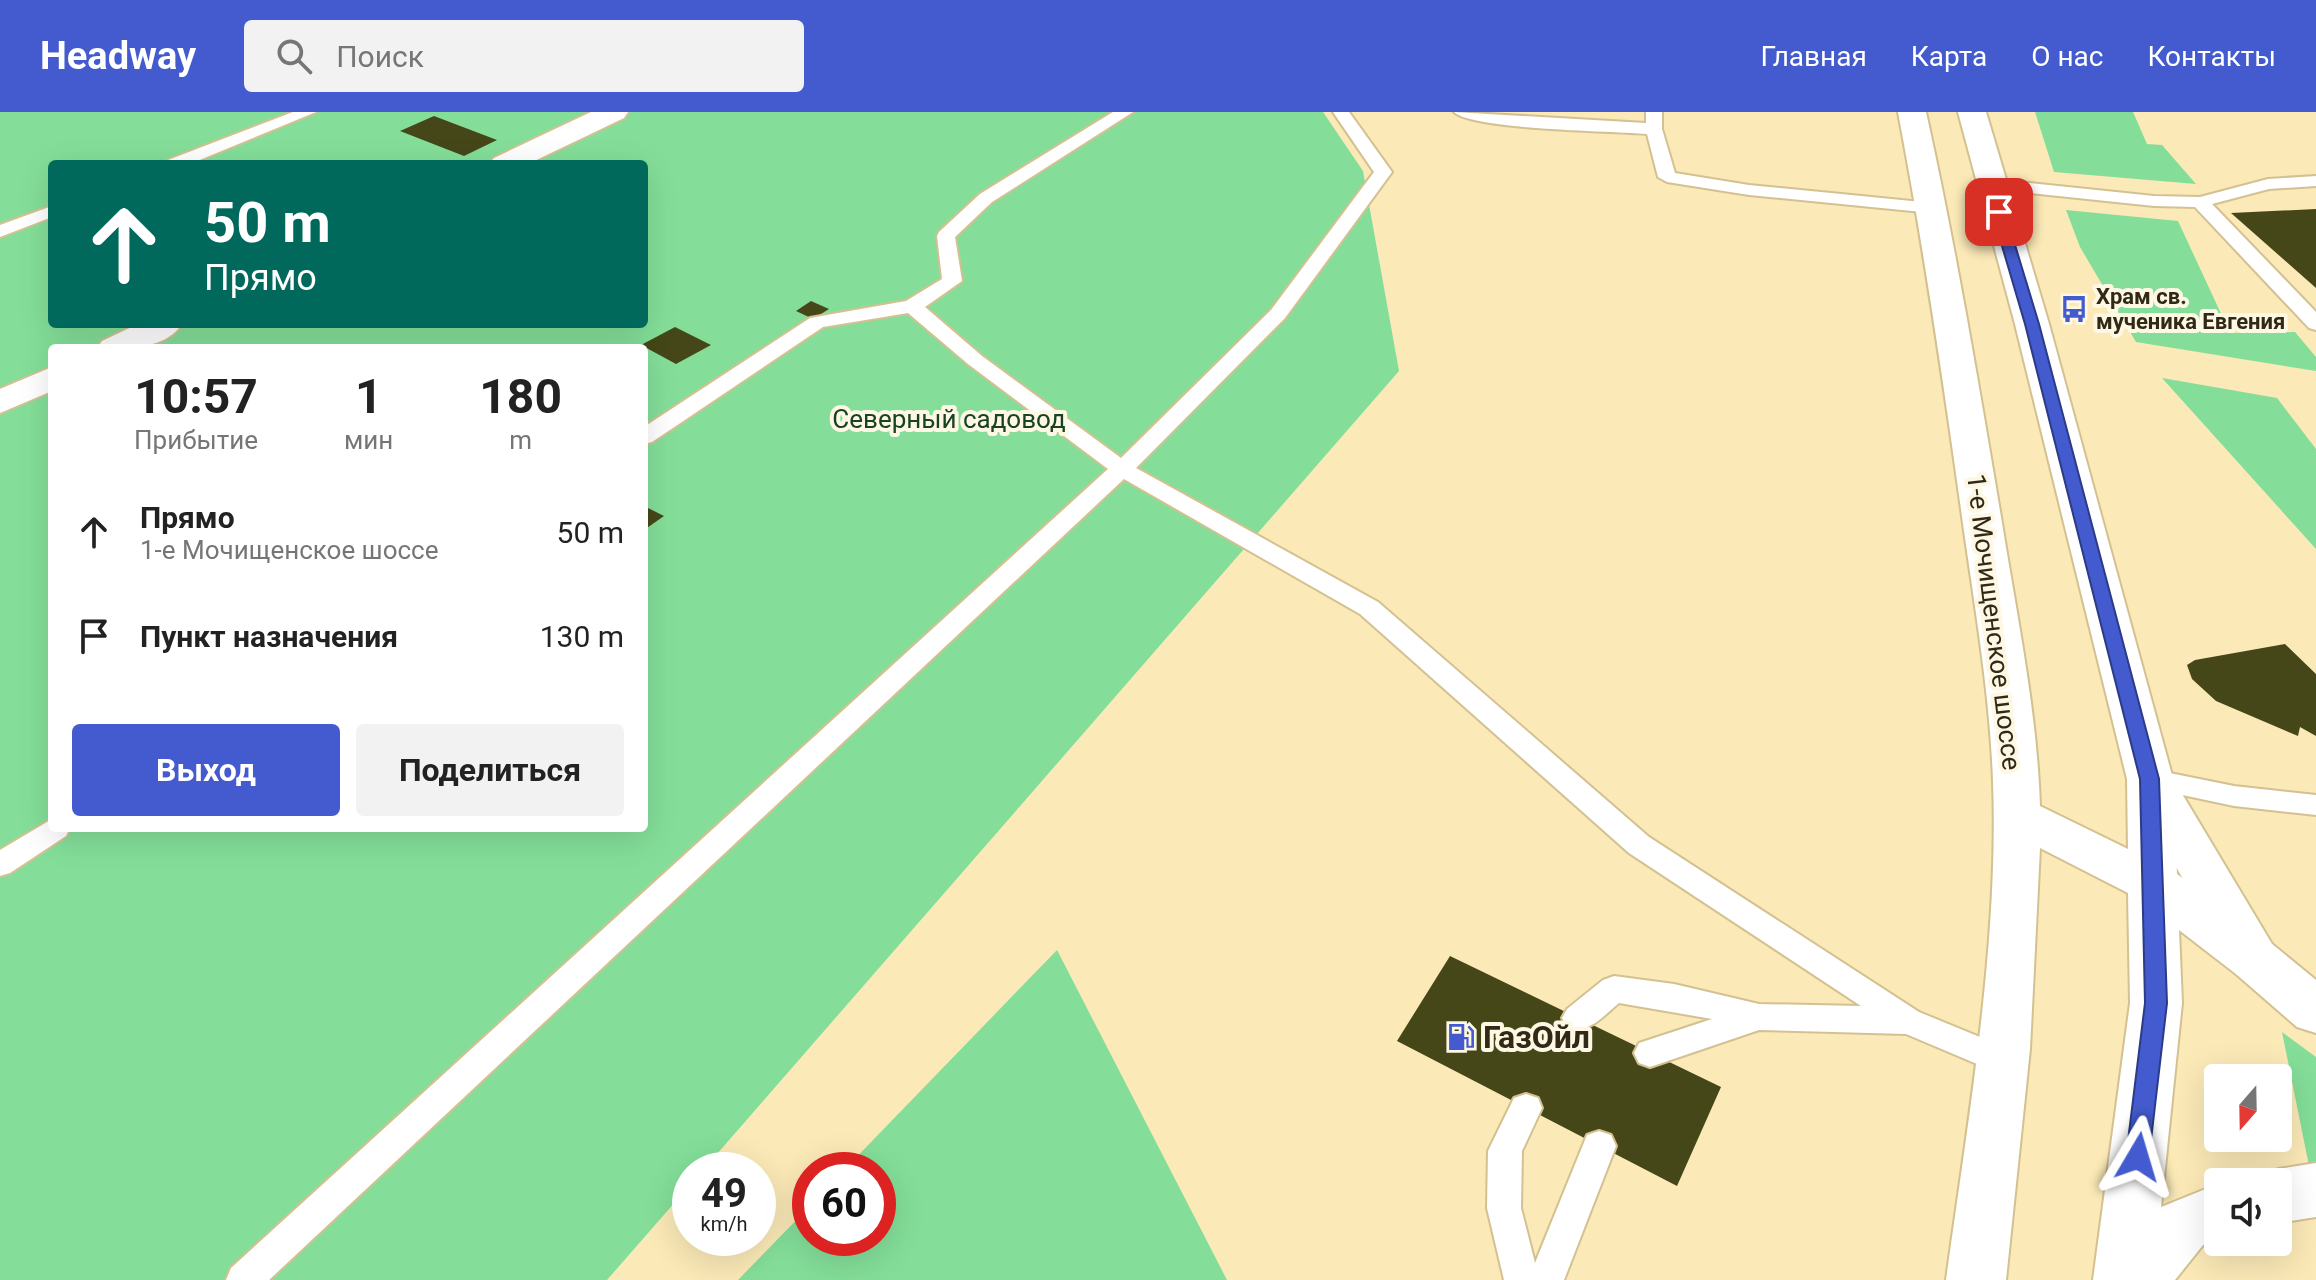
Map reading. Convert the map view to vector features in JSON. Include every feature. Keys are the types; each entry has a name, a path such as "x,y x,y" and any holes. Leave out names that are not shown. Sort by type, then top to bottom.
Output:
{"main road":[{"path":"512,160 614,112"},
{"name":"1-е Мочищенское шоссе","path":"1912,112 1932,208 2012,726 2017,815 2003,1061 1976,1280"},
{"path":"1972,112 2032,324 2150,779 2156,1003 2123,1280"},
{"path":"122,344 156,328"},
{"path":"0,402 48,380"},
{"path":"2150,779 2254,959"},
{"path":"2017,815 2154,884 2254,959 2316,1011"},
{"path":"2292,1194 2316,1190"},
{"path":"2137,1280 2182,1226 2204,1217"}],"lane":[{"path":"184,160 308,112"},
{"path":"648,434 817,322 912,306 952,281 946,236 986,198 1125,112"},
{"path":"244,1280 1122,469 1278,314 1383,172 1341,112"},
{"path":"1462,112 1510,120 1654,121 1667,177 1749,190 1932,208"},
{"path":"1991,184 2154,201 2200,202 2268,184 2316,181"},
{"path":"2200,202 2316,324"},
{"path":"0,231 48,213"},
{"path":"912,306 975,360 1122,469 1369,608 1639,845 1908,1021 2003,1061"},
{"path":"2150,779 2234,796 2316,805"},
{"path":"0,865 50,832"},
{"path":"1578,1018 1614,989 1674,997 1759,1017 1908,1021"},
{"path":"1650,1053 1759,1017"},
{"path":"1522,1280 1504,1208 1505,1151 1526,1108"},
{"path":"1546,1280 1599,1146"}],"green space":[{"name":"Северный садовод","path":"0,112 1323,112 1363,171 1399,371 719,1152 672,1152 672,1206 607,1280 0,1280"},
{"path":"2035,112 2133,112 2147,144 2162,145 2196,184 2054,172"},
{"path":"2066,210 2178,221 2230,333 2295,332 2316,357 2316,371 2136,342 2080,247"},
{"path":"2162,378 2277,398 2316,449 2316,549"},
{"path":"1057,950 1227,1280 738,1280 761,1256 776,1256 776,1241 792,1224 792,1256 896,1256 896,1152 861,1152"},
{"path":"2282,1032 2316,1057 2316,1167 2309,1166 2292,1082 2292,1064 2288,1064"}],"building":[{"path":"434,116 497,140 464,156 400,131"},
{"path":"2316,209 2316,288 2231,213"},
{"path":"811,301 829,309 813,319 796,311"},
{"path":"675,327 711,345 676,364 648,349 648,344 643,344"},
{"path":"648,508 664,516 648,527"},
{"path":"2285,644 2316,674 2316,736 2300,727 2298,736 2216,701 2192,679 2187,665 2195,660"},
{"path":"1450,956 1721,1087 1677,1186 1397,1041"}],"place":[{"name":"Храм св. мученика Евгения","path":"2074,309"},
{"name":"ГазОйл","path":"1461,1037"}],"route":[{"path":"1999,212 2032,324 2150,779 2156,1003 2138,1157"}]}
